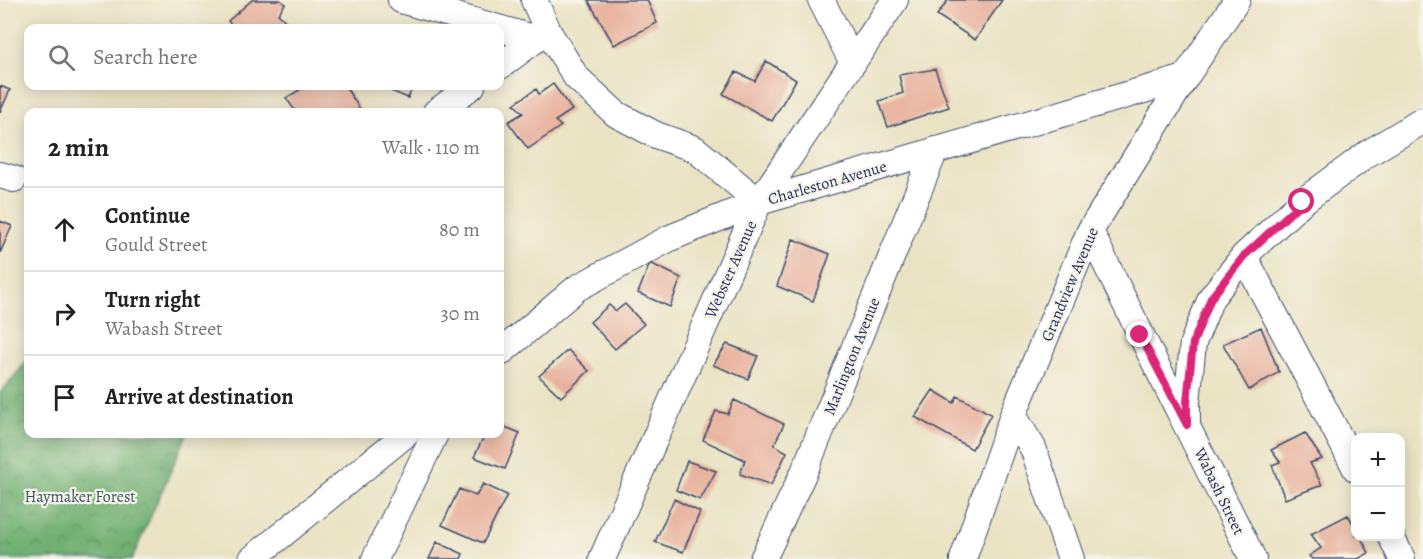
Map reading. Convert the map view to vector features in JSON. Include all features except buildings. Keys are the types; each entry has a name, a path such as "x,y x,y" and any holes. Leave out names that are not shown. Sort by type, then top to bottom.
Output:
{"street":[{"path":"401,0 496,24"},
{"path":"534,0 543,36 576,77 616,114 656,135 695,149 759,202"},
{"path":"821,0 853,63"},
{"name":"Webster Avenue","path":"602,559 759,202 895,0"},
{"name":"Grandview Avenue","path":"963,559 1013,415 1090,231 1185,78 1237,0"},
{"path":"504,26 543,36"},
{"path":"504,63 543,36"},
{"name":"Charleston Avenue","path":"504,350 577,288 670,238 759,202 1185,78"},
{"path":"442,108 466,90"},
{"path":"1187,425 1193,343 1211,298 1244,256 1302,202 1367,154 1423,121"},
{"name":"Marlington Avenue","path":"763,559 804,472 935,150"},
{"name":"Wabash Street","path":"1090,231 1253,559"},
{"path":"1244,256 1351,459"},
{"path":"1013,415 1033,448 1071,559"},
{"path":"252,559 401,438"},
{"path":"375,559 433,438"},
{"path":"1393,541 1402,559"}],"green space":[{"name":"Haymaker Forest","path":"24,365 24,438 185,438 132,559 0,559 0,393"}],"route":[{"path":"1140,335 1187,425 1193,343 1211,298 1244,256 1302,202"}]}
